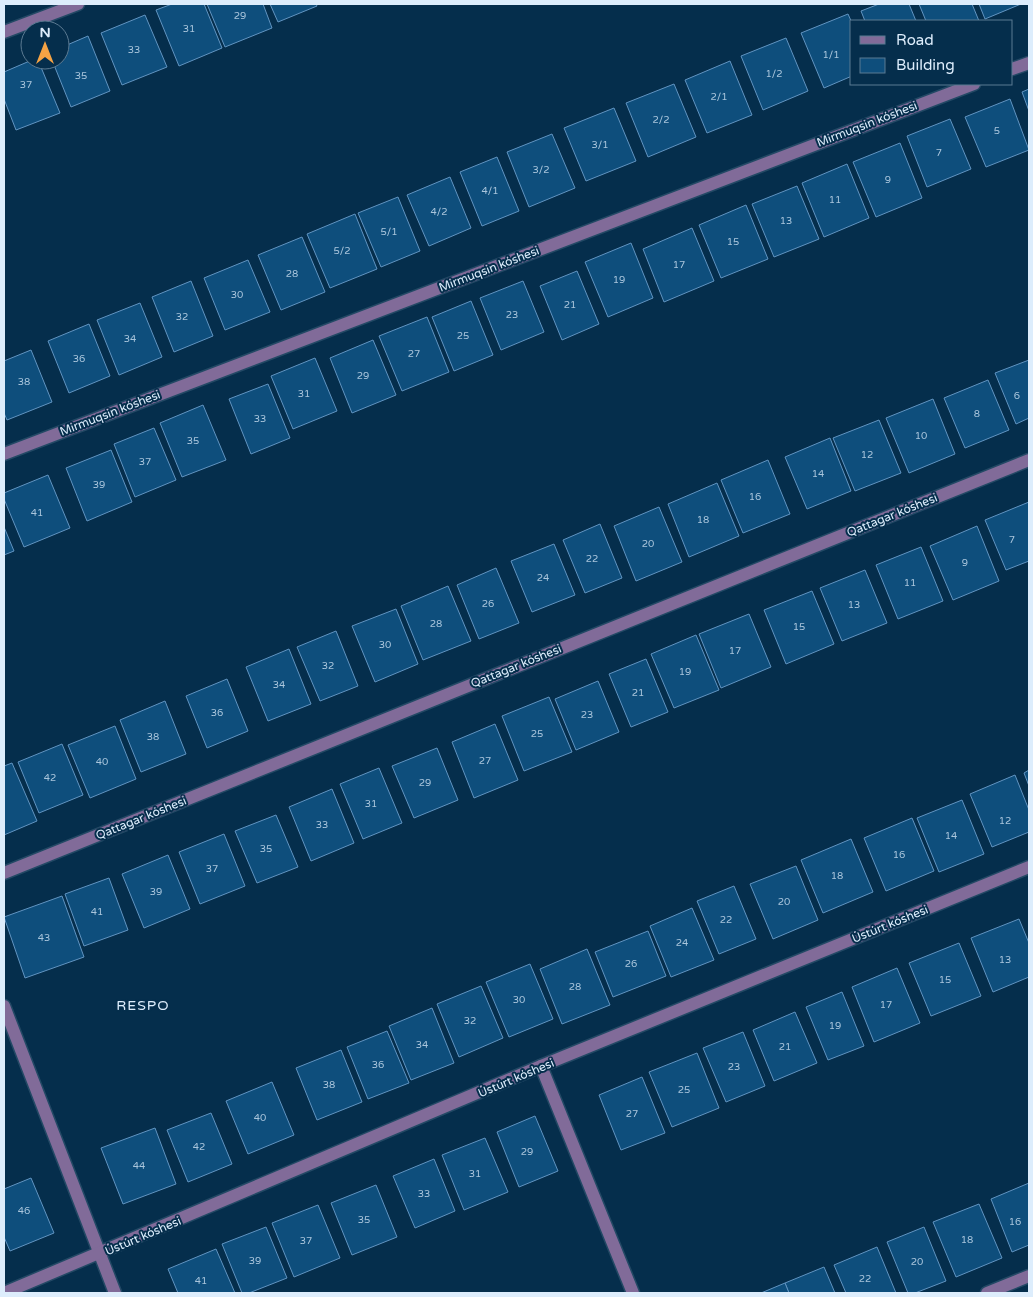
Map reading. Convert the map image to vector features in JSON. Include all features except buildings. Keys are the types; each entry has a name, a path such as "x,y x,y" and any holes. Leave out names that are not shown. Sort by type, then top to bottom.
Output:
{"street":[{"path":"4,32 78,4"},
{"path":"1013,69 1029,63"},
{"name":"Mirmuqsin kóshesi","path":"4,454 971,85"},
{"name":"Qattagar kóshesi","path":"4,873 1029,460"},
{"name":"Ústúrt kóshesi","path":"4,1293 541,1066 1029,867"},
{"path":"4,1006 115,1293"},
{"path":"541,1066 633,1293"},
{"path":"987,1293 1029,1276"}],"district":[{"name":"RESPO","path":"143,1005"}]}
